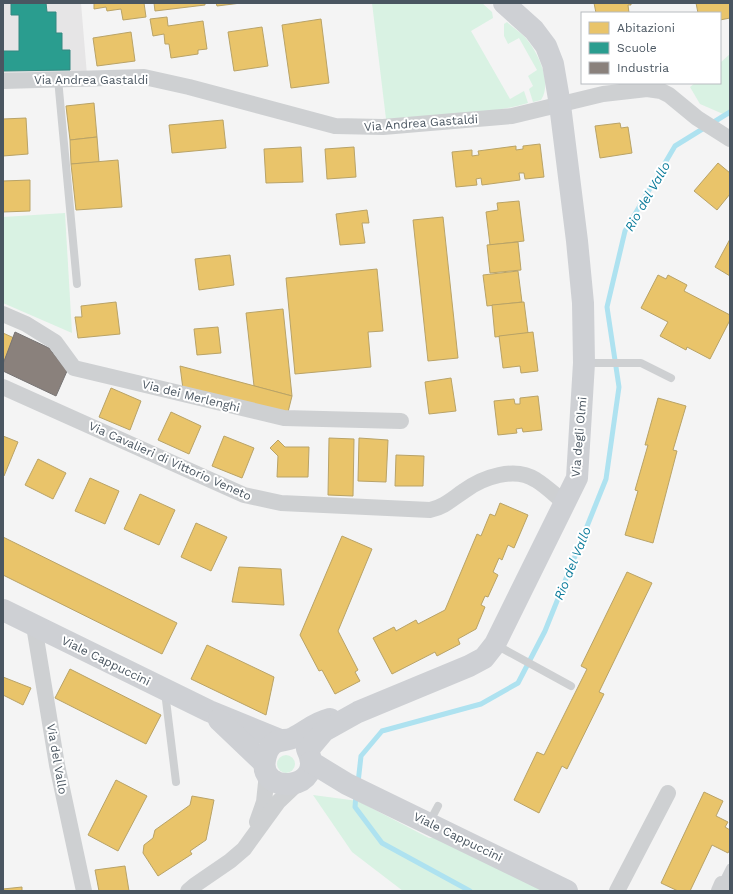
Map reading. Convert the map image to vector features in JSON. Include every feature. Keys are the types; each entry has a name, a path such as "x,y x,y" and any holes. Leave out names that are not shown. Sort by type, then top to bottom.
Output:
{"main road":[{"name":"Via degli Olmi","path":"266,768 266,753 272,745 299,759 324,731 358,712 469,666 484,658 495,644 577,478 593,363 583,303 560,105 553,64 546,46 534,30 504,3"},
{"name":"Viale Cappuccini","path":"3,610 209,711 335,779 371,795 433,814 567,891"},
{"name":"Viale Cappuccini","path":"209,711 266,768 275,782 286,786 299,759"}],"street":[{"name":"Via Andrea Gastaldi","path":"3,81 144,77 189,87 335,126 383,127 512,116 602,94 647,89 660,91 669,95 697,118 730,139"},
{"name":"Via dei Merlenghi","path":"3,314 26,324 55,342 74,368 284,418 401,422"},
{"name":"Via Cavalieri di Vittorio Veneto","path":"3,387 244,495 261,500 280,503 430,510 446,505 469,487 488,478 515,474 526,475 536,480 565,503"},
{"name":"Via del Vallo","path":"34,626 57,765 84,891"},
{"path":"188,891 195,884 230,862 244,849 253,834 278,802 299,759"},
{"path":"253,834 264,802 266,768"},
{"path":"617,891 668,793"}],"lane":[{"path":"58,80 77,284"},
{"path":"593,363 642,363 670,378"},
{"path":"495,644 570,686"},
{"path":"164,690 176,782"},
{"path":"724,887 730,868"}],"shaded area":[{"path":"3,3 81,3 87,75 3,74"}],"green space":[{"path":"372,3 482,3 492,12 493,18 471,31 510,99 524,91 528,103 493,111 476,113 386,119"},
{"path":"507,22 529,42 542,66 545,84 544,93 541,100 533,102 529,89 533,86 528,76 537,70 519,38 508,44 504,36 504,24"},
{"path":"730,54 730,117 700,104 690,87 694,84 721,84 721,62"},
{"path":"65,213 72,333 3,303 3,217"},
{"path":"286,755 292,758 295,764 292,770 286,773 280,770 277,764 280,758"},
{"path":"313,795 358,801 429,838 442,837 549,891 403,891 352,852"}],"building: Abitazioni":[{"path":"94,3 144,3 146,17 123,20 121,9 107,11 106,7 94,9"},
{"path":"154,3 205,3 205,5 155,11"},
{"path":"216,3 241,3 217,6"},
{"path":"594,3 631,3 631,5 628,5 629,12 596,12"},
{"path":"696,3 730,3 730,18 721,20 721,12 698,12"},
{"path":"167,17 168,26 203,21 207,49 198,50 198,54 171,58 169,44 165,44 164,34 153,36 150,19"},
{"path":"321,19 329,83 291,88 282,25"},
{"path":"262,27 268,66 234,71 228,32"},
{"path":"131,32 135,61 97,66 93,38"},
{"path":"94,103 97,137 70,140 66,106"},
{"path":"26,118 28,154 3,156 3,119"},
{"path":"223,120 226,148 172,153 169,125"},
{"path":"620,123 621,128 628,127 632,153 600,158 595,126"},
{"path":"97,137 99,162 71,164 70,140"},
{"path":"540,144 544,177 525,179 524,173 519,173 520,180 482,185 481,178 476,179 477,185 456,187 452,152 472,150 472,156 479,155 478,151 516,146 516,150 523,149 523,146"},
{"path":"301,147 303,182 266,183 264,149"},
{"path":"354,147 356,177 327,179 325,149"},
{"path":"118,160 122,207 76,210 71,164"},
{"path":"718,163 730,173 730,194 717,210 694,191"},
{"path":"30,180 30,211 3,212 3,181"},
{"path":"519,201 524,241 490,245 486,212 498,210 497,203"},
{"path":"367,210 369,223 362,223 365,243 340,245 336,214"},
{"path":"443,217 458,358 428,361 413,220"},
{"path":"730,239 730,276 715,267"},
{"path":"518,242 521,270 490,273 487,245"},
{"path":"230,255 234,285 199,290 195,259"},
{"path":"377,269 383,331 368,332 371,367 295,374 286,278"},
{"path":"518,271 522,302 487,306 483,275"},
{"path":"658,275 666,279 668,275 687,285 684,291 730,315 730,320 710,359 687,347 686,350 660,336 668,322 641,308"},
{"path":"116,302 120,334 78,338 75,317 82,317 81,306"},
{"path":"524,302 528,333 495,337 492,305"},
{"path":"283,309 292,396 254,386 246,313"},
{"path":"218,327 221,353 197,355 194,329"},
{"path":"533,332 538,371 521,373 520,366 503,368 499,336"},
{"path":"3,333 14,338 3,364"},
{"path":"180,366 292,396 287,416 183,389"},
{"path":"451,378 456,411 429,414 425,382"},
{"path":"111,388 141,401 130,430 99,417"},
{"path":"538,396 542,430 523,432 522,428 516,429 517,433 498,435 494,401 514,399 515,404 520,404 520,398"},
{"path":"658,398 686,406 673,450 677,451 653,543 625,535 638,491 635,490 648,445 645,445"},
{"path":"171,412 201,426 189,454 158,440"},
{"path":"3,436 18,442 4,476 3,476"},
{"path":"224,436 254,448 242,478 212,466"},
{"path":"329,438 354,439 353,496 328,495"},
{"path":"359,438 388,440 386,482 358,481"},
{"path":"278,440 285,447 309,447 308,477 277,477 278,456 270,448"},
{"path":"396,455 424,456 423,486 395,486"},
{"path":"38,459 66,473 53,499 25,485"},
{"path":"90,478 119,491 105,524 75,511"},
{"path":"140,494 175,510 159,545 124,529"},
{"path":"500,503 528,515 514,548 508,545 502,560 499,558 493,572 498,575 488,597 485,596 481,605 485,607 476,629 458,639 460,644 437,656 435,652 392,674 373,638 394,627 396,631 416,620 418,624 445,610 477,534 481,536 490,514 495,516"},
{"path":"196,523 227,537 211,571 181,557"},
{"path":"342,536 372,549 338,631 358,670 355,672 360,681 335,694 322,670 319,671 300,635"},
{"path":"3,537 177,623 162,654 3,575"},
{"path":"239,567 281,569 284,605 232,602"},
{"path":"627,572 652,583 599,692 604,694 567,769 562,766 539,813 514,800 537,752 544,755 587,669 581,666"},
{"path":"207,645 274,677 266,715 191,679"},
{"path":"70,669 161,715 146,744 55,698"},
{"path":"3,677 31,688 23,705 3,695"},
{"path":"116,780 147,796 118,851 88,835"},
{"path":"704,792 723,801 716,816 728,822 725,827 730,830 730,849 728,853 712,845 690,891 678,891 661,883"},
{"path":"192,796 214,800 206,840 190,851 192,854 158,876 143,853 144,845 153,838 155,830 190,805"},
{"path":"125,866 129,891 99,891 95,870"},
{"path":"22,887 22,891 3,891 3,889"}],"building: Scuole":[{"path":"11,3 46,3 47,12 56,12 56,33 62,33 62,50 70,50 70,70 3,71 3,51 19,51 19,15 11,15"}],"building: Industria":[{"path":"15,332 49,348 67,371 56,396 3,371 3,364"}],"waterway":[{"name":"Rio del Vallo","path":"358,783 361,756 382,731 481,704 518,683 545,631 606,479 619,387 607,307 625,231 675,146 730,112"},
{"name":"Rio del Vallo","path":"356,795 355,807 382,843 470,891"}]}
